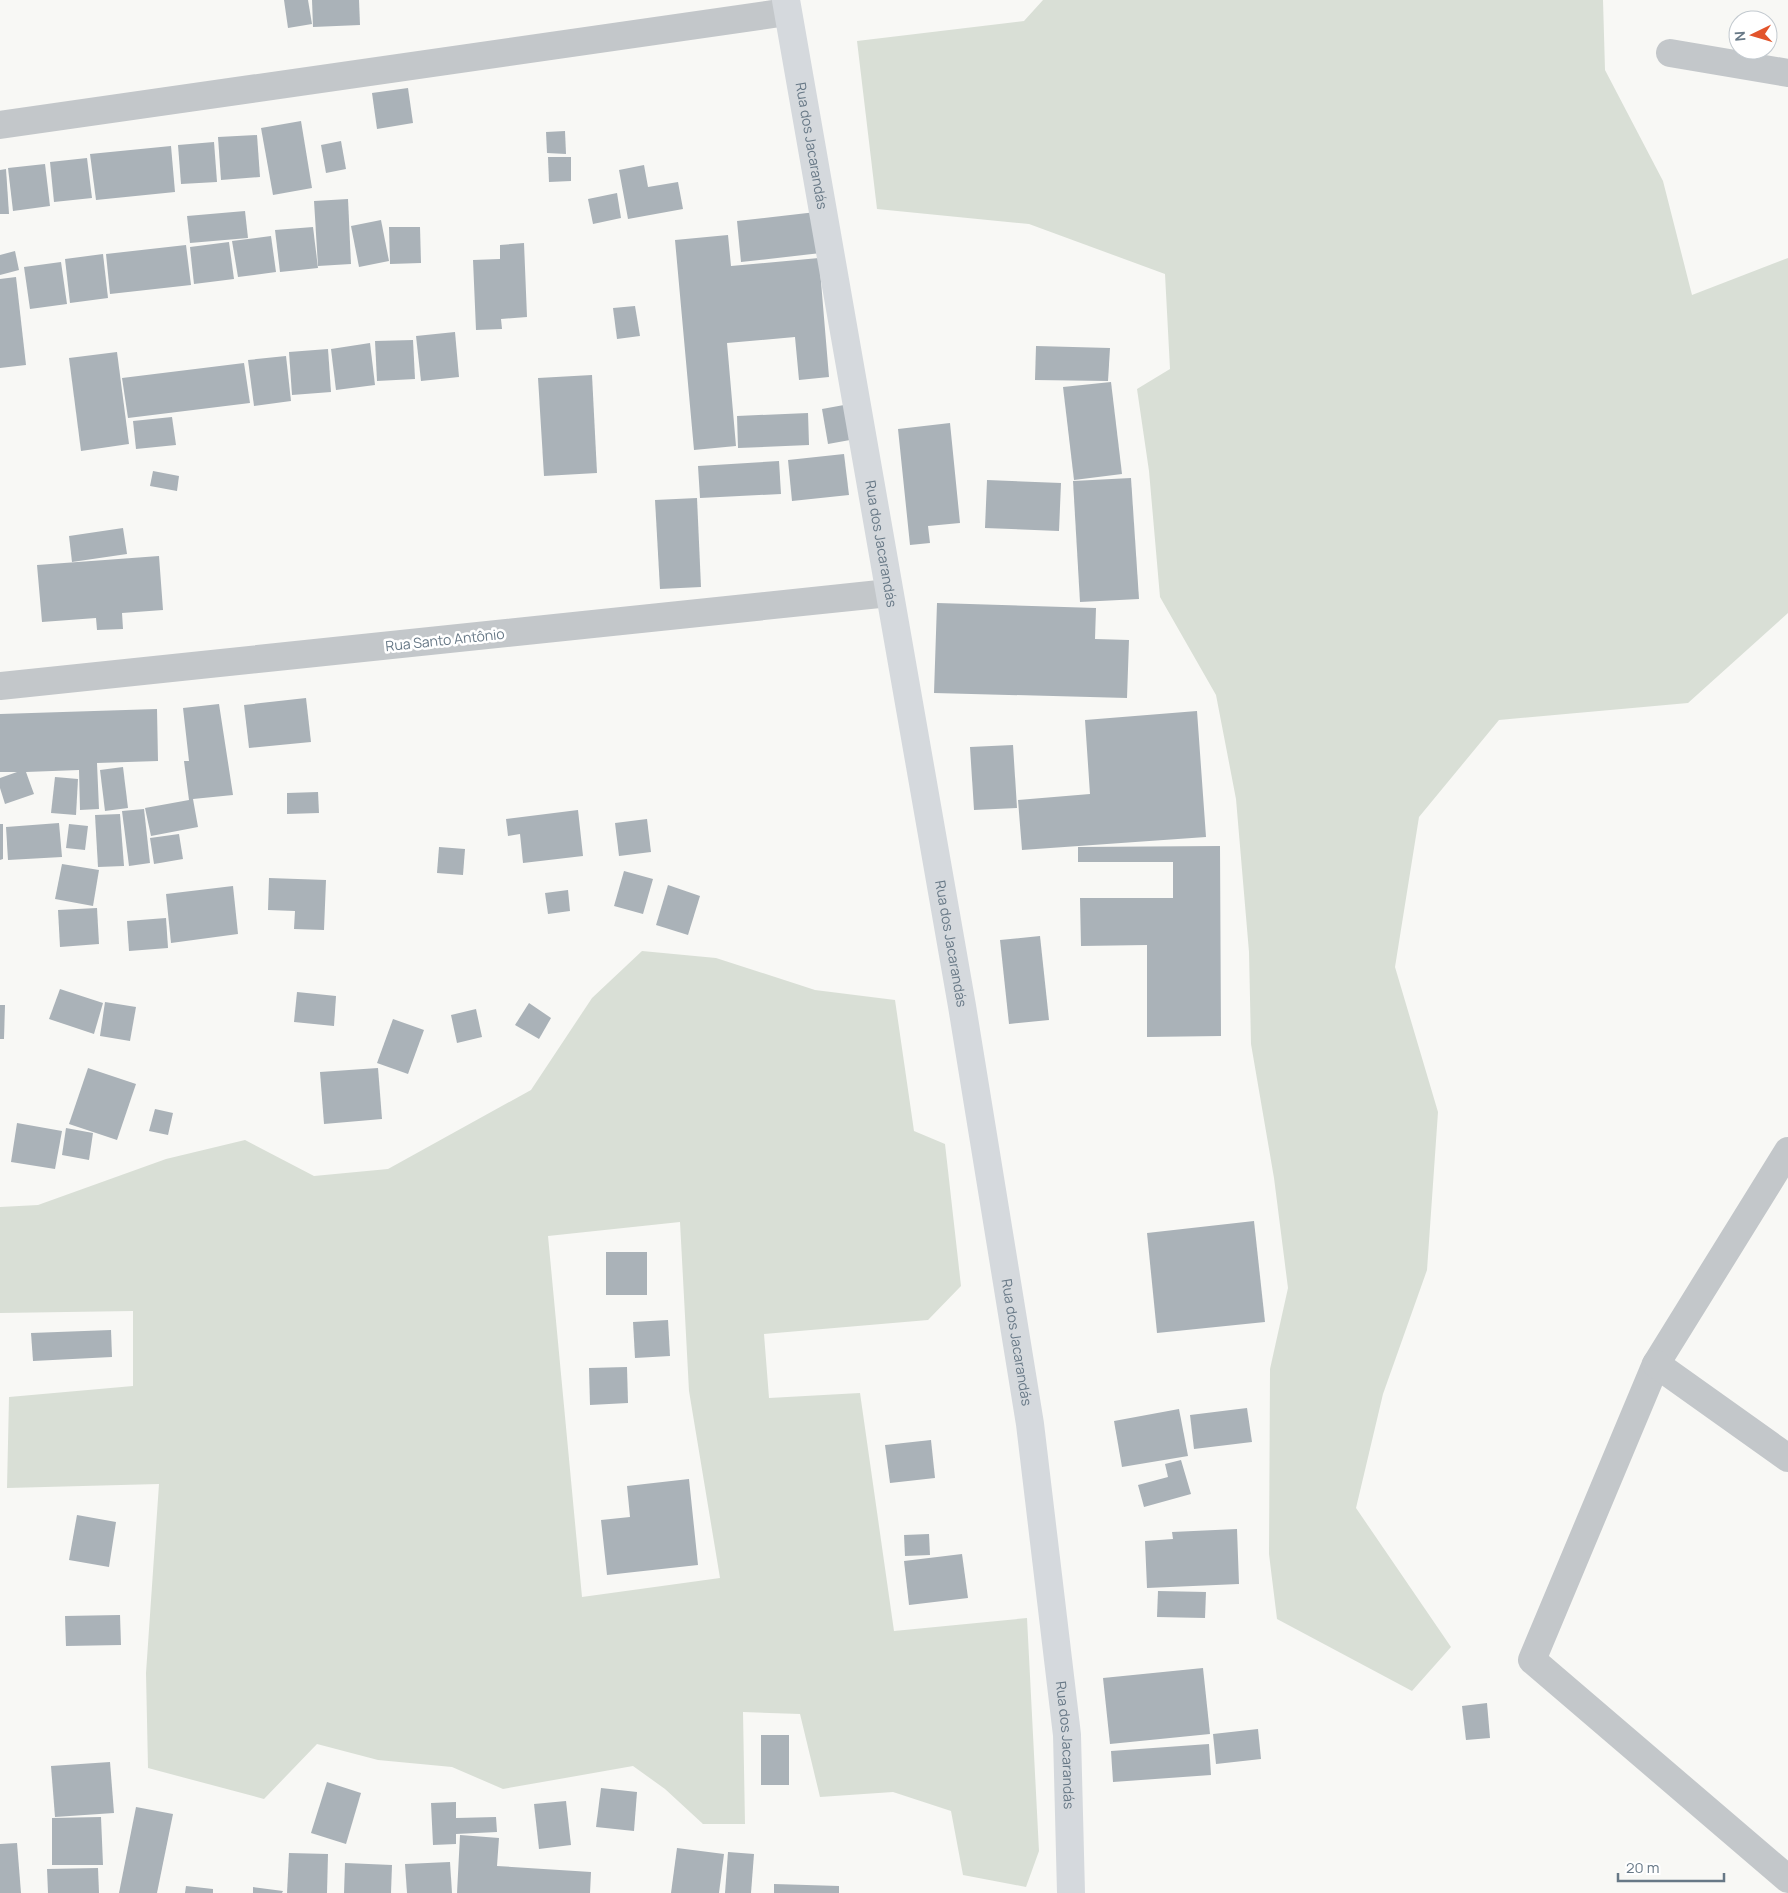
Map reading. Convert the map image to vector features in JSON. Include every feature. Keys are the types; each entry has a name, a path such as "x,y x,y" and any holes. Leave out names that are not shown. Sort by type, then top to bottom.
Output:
{"street":[{"path":"0,125 787,6"},
{"name":"Rua dos Jacarandás","path":"787,6 962,1006 1030,1424 1067,1734 1071,1893"},
{"path":"1670,53 1788,73"},
{"name":"Rua Santo Antônio","path":"0,686 889,593"},
{"path":"1788,1151 1656,1364 1532,1660 1788,1879"},
{"path":"1656,1364 1788,1458"}],"shaded area":[{"path":"1043,0 1603,0 1605,70 1663,181 1692,295 1788,258 1788,613 1688,703 1499,720 1419,817 1395,967 1438,1112 1427,1270 1383,1394 1356,1508 1451,1647 1412,1691 1277,1619 1269,1554 1270,1369 1288,1288 1274,1178 1251,1044 1249,952 1236,799 1216,695 1160,597 1149,471 1137,389 1170,369 1165,274 1029,224 877,209 857,41 1024,21"},
{"path":"642,951 716,958 815,990 895,1000 914,1131 945,1144 961,1286 928,1320 764,1334 769,1398 860,1393 894,1631 1027,1618 1039,1851 1026,1887 963,1875 951,1811 893,1792 820,1797 800,1714 743,1712 745,1824 703,1824 665,1789 633,1766 503,1789 452,1767 378,1760 317,1744 264,1799 148,1768 146,1673 159,1484 7,1488 9,1397 133,1386 133,1311 0,1313 0,1207 38,1205 166,1159 245,1140 314,1176 388,1169 531,1090 592,998","holes":["680,1222 689,1391 720,1578 582,1597 548,1236"]}],"building":[{"path":"284,0 308,0 312,24 288,28"},
{"path":"312,0 359,0 360,25 313,27"},
{"path":"408,88 413,123 377,129 372,93"},
{"path":"301,121 312,188 273,195 261,128"},
{"path":"565,131 566,154 547,153 546,132"},
{"path":"257,135 260,177 221,180 218,137"},
{"path":"341,141 346,169 326,173 321,145"},
{"path":"214,142 217,182 181,184 178,145"},
{"path":"171,146 175,192 96,200 90,154"},
{"path":"548,157 571,157 571,181 549,182"},
{"path":"87,158 92,198 54,202 50,162"},
{"path":"45,164 50,206 13,211 8,168"},
{"path":"644,165 648,187 678,182 683,209 628,219 619,170"},
{"path":"6,169 9,214 0,214 0,170"},
{"path":"617,193 621,218 593,224 588,199"},
{"path":"348,199 351,264 318,266 314,201"},
{"path":"245,211 248,238 190,243 187,216"},
{"path":"816,212 821,253 741,262 737,221"},
{"path":"381,220 389,261 359,267 351,226"},
{"path":"313,227 318,268 280,272 275,230"},
{"path":"389,227 420,227 421,263 390,264"},
{"path":"728,235 731,266 819,258 829,377 799,380 795,337 727,343 736,446 694,450 675,240"},
{"path":"271,236 276,272 238,277 232,241"},
{"path":"229,242 234,279 194,284 190,247"},
{"path":"524,243 527,317 501,319 502,329 476,330 473,260 500,259 500,245"},
{"path":"186,245 191,285 110,294 106,254"},
{"path":"15,251 19,270 0,275 0,255"},
{"path":"103,254 108,298 70,303 65,259"},
{"path":"61,262 67,304 30,309 24,267"},
{"path":"16,277 26,365 0,368 0,279"},
{"path":"635,306 640,336 617,339 613,308"},
{"path":"455,332 459,377 421,381 416,336"},
{"path":"413,340 415,379 377,381 375,341"},
{"path":"370,343 375,385 336,390 331,349"},
{"path":"1036,346 1110,348 1108,381 1035,380"},
{"path":"328,349 331,392 292,395 289,352"},
{"path":"117,352 129,444 81,451 69,358"},
{"path":"286,356 291,401 254,406 248,360"},
{"path":"244,363 250,403 128,418 122,378"},
{"path":"592,375 597,473 544,476 538,378"},
{"path":"1111,382 1122,474 1074,480 1063,387"},
{"path":"844,405 850,440 828,444 822,409"},
{"path":"808,413 809,445 738,448 737,416"},
{"path":"172,417 176,445 136,449 133,421"},
{"path":"950,423 960,523 928,526 930,543 910,545 898,429"},
{"path":"844,454 849,495 792,501 788,460"},
{"path":"779,461 781,494 700,498 698,466"},
{"path":"153,471 179,476 177,491 150,486"},
{"path":"1131,478 1139,599 1080,602 1073,481"},
{"path":"987,480 1061,483 1059,531 985,528"},
{"path":"697,498 701,587 660,589 655,500"},
{"path":"123,528 127,554 72,562 69,536"},
{"path":"159,556 163,610 122,613 123,629 97,630 96,618 42,622 37,565"},
{"path":"937,603 1096,608 1095,639 1129,640 1127,698 934,693"},
{"path":"306,698 311,742 249,748 244,705"},
{"path":"219,704 233,795 193,799 198,827 151,836 145,808 189,800 184,761 189,761 183,708"},
{"path":"157,709 158,761 97,763 99,809 80,810 79,770 26,772 34,794 5,804 0,788 0,778 17,772 0,772 0,714"},
{"path":"1197,711 1206,837 1022,850 1018,800 1090,794 1085,720"},
{"path":"1013,745 1017,808 974,810 970,747"},
{"path":"123,767 128,808 105,811 100,770"},
{"path":"55,777 78,779 76,815 51,813"},
{"path":"318,792 319,813 287,814 287,793"},
{"path":"144,809 150,863 129,866 122,811"},
{"path":"578,810 583,856 523,863 520,834 508,836 506,819"},
{"path":"120,814 124,866 98,867 95,815"},
{"path":"647,819 651,852 619,856 615,823"},
{"path":"59,823 62,857 8,860 6,827"},
{"path":"0,824 3,824 3,859 0,860"},
{"path":"69,824 88,826 85,850 66,848"},
{"path":"179,834 183,859 154,864 150,838"},
{"path":"1220,846 1221,1036 1147,1037 1147,945 1081,946 1080,898 1173,898 1173,862 1078,862 1078,847"},
{"path":"439,847 465,849 463,875 437,873"},
{"path":"62,864 99,870 93,906 55,899"},
{"path":"624,871 653,879 643,914 614,906"},
{"path":"269,878 326,880 324,930 294,929 295,911 268,910"},
{"path":"668,885 700,896 688,935 656,925"},
{"path":"233,886 238,934 171,943 166,894"},
{"path":"568,890 570,911 548,914 545,893"},
{"path":"97,908 99,944 60,947 58,910"},
{"path":"166,918 168,948 129,951 127,921"},
{"path":"1040,936 1049,1020 1009,1024 1000,940"},
{"path":"60,989 103,1003 94,1034 49,1019"},
{"path":"297,992 336,996 334,1026 294,1022"},
{"path":"105,1002 136,1007 130,1041 100,1036"},
{"path":"529,1003 551,1018 539,1039 515,1025"},
{"path":"0,1005 5,1005 4,1039 0,1039"},
{"path":"476,1009 482,1037 457,1043 451,1015"},
{"path":"393,1019 424,1030 408,1074 377,1063"},
{"path":"88,1068 136,1084 117,1140 69,1124"},
{"path":"378,1068 382,1119 324,1124 320,1072"},
{"path":"155,1109 173,1113 168,1135 149,1131"},
{"path":"17,1123 62,1131 55,1169 11,1162"},
{"path":"66,1128 93,1133 89,1160 62,1155"},
{"path":"1254,1221 1265,1322 1157,1333 1147,1233"},
{"path":"606,1252 647,1252 647,1295 606,1295"},
{"path":"668,1320 670,1356 635,1358 633,1322"},
{"path":"111,1330 112,1357 33,1361 31,1333"},
{"path":"627,1367 628,1403 590,1405 589,1368"},
{"path":"1247,1408 1252,1442 1194,1449 1190,1415"},
{"path":"1179,1409 1188,1456 1122,1467 1114,1421"},
{"path":"931,1440 935,1478 890,1483 885,1445"},
{"path":"1181,1460 1191,1494 1144,1507 1138,1485 1168,1477 1165,1464"},
{"path":"689,1479 698,1565 607,1575 601,1520 630,1517 627,1486"},
{"path":"77,1515 116,1522 109,1567 69,1560"},
{"path":"1237,1529 1239,1584 1147,1588 1145,1541 1173,1539 1172,1532"},
{"path":"929,1534 930,1555 905,1556 904,1535"},
{"path":"962,1554 968,1598 909,1605 904,1561"},
{"path":"1158,1591 1206,1592 1205,1618 1157,1617"},
{"path":"120,1615 121,1645 66,1646 65,1616"},
{"path":"1203,1668 1210,1734 1110,1744 1103,1678"},
{"path":"1487,1703 1490,1738 1466,1740 1462,1706"},
{"path":"1258,1729 1261,1759 1216,1764 1213,1734"},
{"path":"761,1735 789,1735 789,1785 761,1785"},
{"path":"1209,1744 1211,1775 1113,1782 1111,1751"},
{"path":"110,1762 114,1813 55,1817 51,1766"},
{"path":"327,1782 361,1793 346,1844 311,1833"},
{"path":"601,1788 637,1792 634,1831 596,1827"},
{"path":"566,1801 571,1845 539,1849 534,1804"},
{"path":"456,1802 456,1818 496,1817 497,1832 456,1834 456,1844 433,1845 431,1803"},
{"path":"136,1807 173,1814 157,1893 119,1893"},
{"path":"101,1817 103,1865 52,1865 52,1818"},
{"path":"460,1835 499,1838 497,1866 591,1872 590,1893 457,1893"},
{"path":"17,1843 21,1893 0,1893 0,1844"},
{"path":"677,1848 724,1854 719,1893 671,1893"},
{"path":"728,1852 754,1854 751,1893 725,1893"},
{"path":"289,1853 328,1854 327,1893 287,1893"},
{"path":"450,1862 452,1893 407,1893 405,1864"},
{"path":"345,1863 392,1865 391,1893 344,1893"},
{"path":"98,1868 99,1893 48,1893 47,1869"},
{"path":"774,1884 839,1886 839,1893 774,1893"},
{"path":"186,1886 213,1889 213,1893 185,1893"},
{"path":"253,1887 283,1891 282,1893 253,1893"}]}
